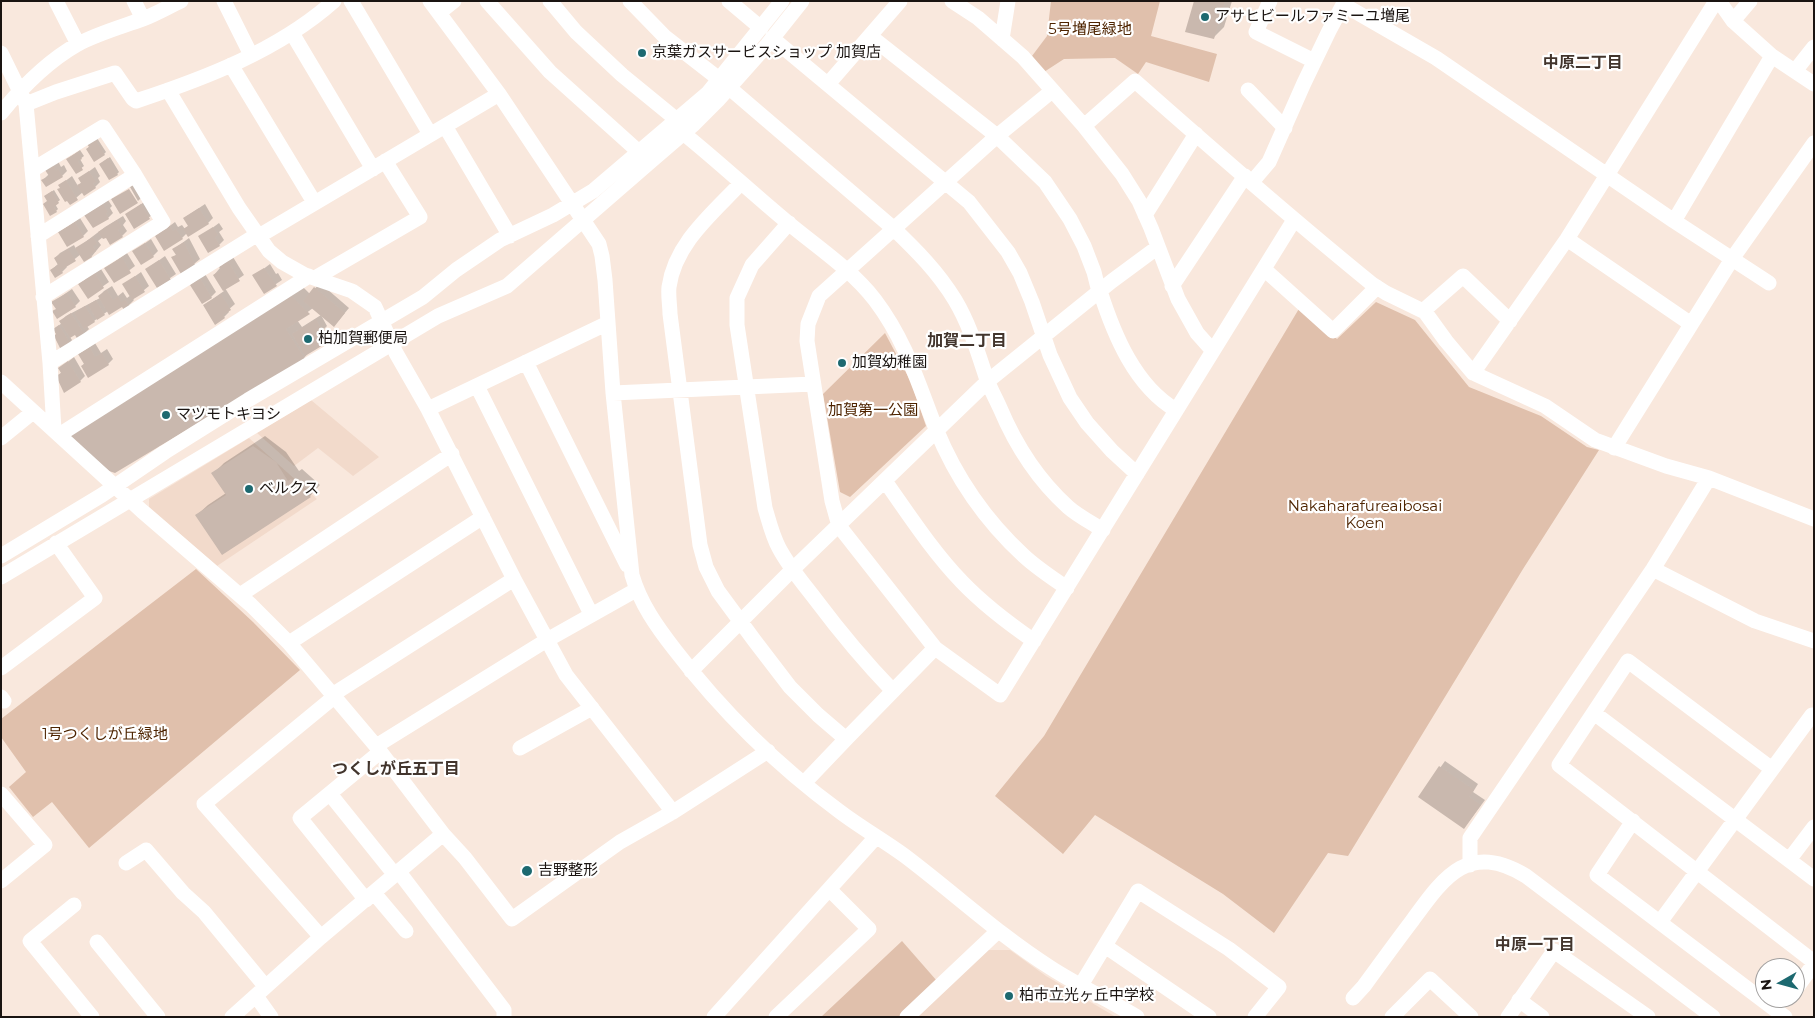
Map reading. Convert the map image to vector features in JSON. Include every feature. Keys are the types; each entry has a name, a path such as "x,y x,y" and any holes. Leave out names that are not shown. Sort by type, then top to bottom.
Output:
{"street":[{"path":"56,1 78,44"},
{"path":"134,1 142,19"},
{"path":"1,112 23,97 45,67 78,44 111,29 142,19 181,1"},
{"path":"224,1 251,55"},
{"path":"23,97 56,92 115,74 133,100 136,101 231,65 251,55 292,33 318,16 334,1"},
{"path":"351,1 430,134"},
{"path":"454,1 435,7 499,94 599,244 602,256 613,393 632,575 636,590 643,604 691,671 734,719 804,783 838,811 903,854 998,931 1052,969 1137,1017"},
{"path":"487,1 550,72 639,152"},
{"path":"550,1 583,38 622,75 742,183 847,270 874,300 896,332 909,357 937,431 964,485 979,507 1025,558 1067,588"},
{"path":"630,1 665,36 893,228 917,251 938,275 955,300 975,342 988,381 1010,432 1032,468 1069,508 1103,530"},
{"path":"729,1 761,28"},
{"path":"724,84 761,28 782,1"},
{"path":"1,576 438,316 507,286 583,220 680,127 772,38 802,1"},
{"path":"828,84 900,1"},
{"path":"952,1 978,18 1023,57 1084,126 1122,174 1145,215 1178,299 1197,333 1213,352"},
{"path":"1002,39 1008,1"},
{"path":"1270,1 1256,32 1314,61"},
{"path":"1473,373 1567,239 1717,1 1732,21 1772,56 1814,84"},
{"path":"1732,21 1750,1"},
{"path":"1172,286 1249,179 1270,162 1314,61 1344,3 1436,58 1607,176 1769,283"},
{"path":"57,433 312,278 420,217 379,165 292,33"},
{"path":"870,36 997,136 1044,182 1059,200 1084,246 1114,330 1138,373 1164,403 1176,410"},
{"path":"772,38 969,202 1008,252 1032,302 1050,355 1070,398 1087,423 1105,444 1137,474"},
{"path":"1795,71 1814,47"},
{"path":"1,53 23,97 32,170 57,433"},
{"path":"1674,221 1772,56"},
{"path":"231,65 314,202"},
{"path":"1084,126 1135,81 1294,220 1377,287 1423,311 1473,373 1545,406 1595,440 1614,448 1709,478 1814,518"},
{"path":"168,90 239,208 269,251 282,262 312,278 352,291 375,307 392,344 452,454 514,579 566,675 673,812"},
{"path":"1248,90 1285,128"},
{"path":"1052,91 997,136 819,296 808,324 808,341 814,384 832,501 839,526 935,648 1000,696 1294,220"},
{"path":"50,363 258,235 499,94"},
{"path":"445,126 510,236"},
{"path":"32,170 103,127 163,222 43,297"},
{"path":"1,556 287,377 423,297 456,270 500,240 572,204 593,191 639,152 680,127"},
{"path":"1145,215 1196,134"},
{"path":"1614,448 1732,259 1814,144"},
{"path":"38,236 135,175"},
{"path":"742,183 692,235 675,264 668,288 679,389 700,545 706,567 718,591 741,622 790,687 846,739"},
{"path":"789,223 752,265 737,298 737,325 765,508 770,527 779,547 793,570 846,639 872,670 893,690"},
{"path":"1567,239 1691,324"},
{"path":"691,671 988,381 1158,246"},
{"path":"1264,269 1334,331 1377,287"},
{"path":"1423,311 1463,276 1510,321"},
{"path":"428,409 608,323"},
{"path":"526,362 632,575"},
{"path":"287,377 302,398"},
{"path":"1,382 191,555 240,595 289,643 378,749 443,834 465,858 512,919 620,842 673,812 768,751"},
{"path":"613,393 814,384"},
{"path":"477,386 591,614"},
{"path":"1,438 33,412"},
{"path":"240,595 452,454"},
{"path":"1470,865 1470,838 1653,569 1709,478"},
{"path":"885,481 928,540 962,582 1004,621 1034,641"},
{"path":"289,643 483,517"},
{"path":"1,668 95,598 56,543"},
{"path":"1653,569 1754,621 1814,641"},
{"path":"321,937 204,804 333,696 514,579"},
{"path":"406,931 370,896 300,818 330,794 378,749 547,640 636,590"},
{"path":"804,783 935,648"},
{"path":"1772,769 1628,661 1559,765 1814,963 1805,976"},
{"path":"520,748 592,708"},
{"path":"1594,713 1814,879"},
{"path":"1660,922 1812,715 1814,716"},
{"path":"1,794 45,845 1,881"},
{"path":"330,794 397,873 504,1010 504,1017"},
{"path":"1633,821 1596,875 1782,1014"},
{"path":"1789,860 1814,827"},
{"path":"232,1017 321,937 443,834"},
{"path":"714,1017 876,837"},
{"path":"126,863 146,850 183,893 204,912 260,991 271,1017"},
{"path":"1353,998 1443,880 1462,867 1484,862 1499,863 1511,867 1526,876 1713,1017"},
{"path":"776,1017 868,929 830,890"},
{"path":"1081,985 1138,891 1229,949 1279,987 1255,1017"},
{"path":"74,905 30,940 92,1017"},
{"path":"906,1017 998,931"},
{"path":"97,942 158,1017"},
{"path":"1105,946 1209,1017"},
{"path":"1508,1017 1554,951 1648,1017"},
{"path":"1392,1017 1430,979 1471,1017"},
{"path":"1520,1000 1542,1017"}],"shaded area":[{"path":"311,400 379,457 353,476 318,448 294,466 257,433"},
{"path":"249,438 317,499 217,566 149,507 149,499"},
{"name":"柏市立光ヶ丘中学校","path":"986,950 1010,950 1046,976 1116,1017 914,1017"}],"green space":[{"name":"5号増尾緑地","path":"1051,1 1160,1 1151,36 1217,54 1209,82 1146,62 1138,74 1115,58 1064,59 1044,72 1032,56 1047,36"},
{"name":"Nakaharafureaibosai Koen","path":"1376,302 1415,320 1469,387 1541,416 1587,447 1599,450 1523,569 1348,856 1328,853 1274,933 1223,894 1095,815 1063,854 995,796 1044,736 1300,307 1337,339"},
{"name":"加賀第一公園","path":"885,333 911,382 926,426 850,497 840,492 823,394"},
{"name":"1号つくしが丘緑地","path":"196,569 253,622 300,670 89,848 52,802 33,817 9,787 26,772 1,737 1,719"},
{"path":"902,941 937,981 899,1017 821,1017"}],"building":[{"name":"アサヒビールファミーユ増尾","path":"1194,1 1225,1 1214,39 1185,32"},
{"path":"95,139 105,155 94,162 86,149 89,147 87,144"},
{"path":"78,152 82,159 78,161 83,170 76,174 66,159"},
{"path":"108,158 118,175 109,180 99,164"},
{"path":"53,165 56,171 58,169 63,177 46,187 41,180 49,176 45,170"},
{"path":"89,171 96,182 93,183 96,188 84,196 77,185 81,183 78,178"},
{"path":"66,180 78,200 70,205 67,201 65,202 57,189 60,188 58,185"},
{"path":"129,189 138,203 120,214 111,199"},
{"path":"52,191 59,203 54,207 57,212 50,216 43,204 47,201 44,196"},
{"path":"103,204 108,212 106,213 109,219 93,228 84,215"},
{"path":"141,204 150,219 134,229 125,214"},
{"path":"199,208 209,224 188,237 183,229 188,226 183,218"},
{"path":"117,220 122,227 118,230 123,237 110,245 106,238 103,239 98,232"},
{"path":"75,222 84,237 67,247 58,232"},
{"path":"170,226 173,231 176,229 183,239 164,251 155,236"},
{"path":"213,227 218,235 215,237 220,246 208,253 198,236"},
{"path":"93,237 97,244 93,246 96,251 91,254 92,257 84,262 75,248"},
{"path":"184,242 195,265 181,274 171,257 176,255 172,249"},
{"path":"145,243 154,257 141,265 132,251"},
{"path":"68,249 76,261 61,270 63,273 55,278 50,270 58,265 54,258"},
{"path":"122,257 131,273 114,283 104,268"},
{"path":"159,260 171,280 157,288 145,269"},
{"path":"228,261 240,281 223,291 213,275 221,270 219,267"},
{"path":"264,268 277,286 264,294 252,275"},
{"path":"95,273 104,288 88,299 78,284"},
{"path":"135,276 145,292 132,300 122,284"},
{"path":"200,278 212,298 202,304 190,285"},
{"path":"314,287 345,313 334,327 303,301"},
{"path":"107,290 113,300 118,296 121,302 125,300 130,306 124,310 122,307 109,315 98,296"},
{"path":"67,293 76,307 57,319 52,311 56,309 51,302"},
{"path":"221,294 231,310 223,315 225,318 215,325 203,305"},
{"path":"289,294 310,314 286,329 305,359 115,473 109,471 71,438 71,434"},
{"path":"96,300 105,315 97,320 88,305"},
{"path":"85,306 95,322 84,329 74,313"},
{"path":"71,313 85,335 78,340 75,335 70,338 59,321"},
{"path":"316,319 323,332 319,334 325,344 305,356 292,334"},
{"path":"59,325 71,344 61,350 54,336 56,334 53,329"},
{"path":"90,347 95,357 102,353 109,365 88,378 81,366 84,364 78,354"},
{"path":"68,361 81,382 64,393 56,376 61,373 58,368"},
{"path":"253,446 276,462 288,481 291,479 311,497 222,555 195,515 226,495 211,473"},
{"path":"1439,766 1474,790 1469,797 1481,805 1464,829 1418,797"}],"place":[{"name":"アサヒビールファミーユ増尾","path":"1205,17"},
{"name":"京葉ガスサービスショップ 加賀店","path":"642,53"},
{"name":"柏加賀郵便局","path":"308,339"},
{"name":"加賀幼稚園","path":"842,363"},
{"name":"マツモトキヨシ","path":"166,415"},
{"name":"ベルクス","path":"249,489"},
{"name":"吉野整形","path":"527,871"},
{"name":"柏市立光ヶ丘中学校","path":"1009,996"}],"district":[{"name":"中原二丁目","path":"1583,63"},
{"name":"加賀二丁目","path":"967,341"},
{"name":"つくしが丘五丁目","path":"396,769"},
{"name":"中原一丁目","path":"1535,945"}]}
